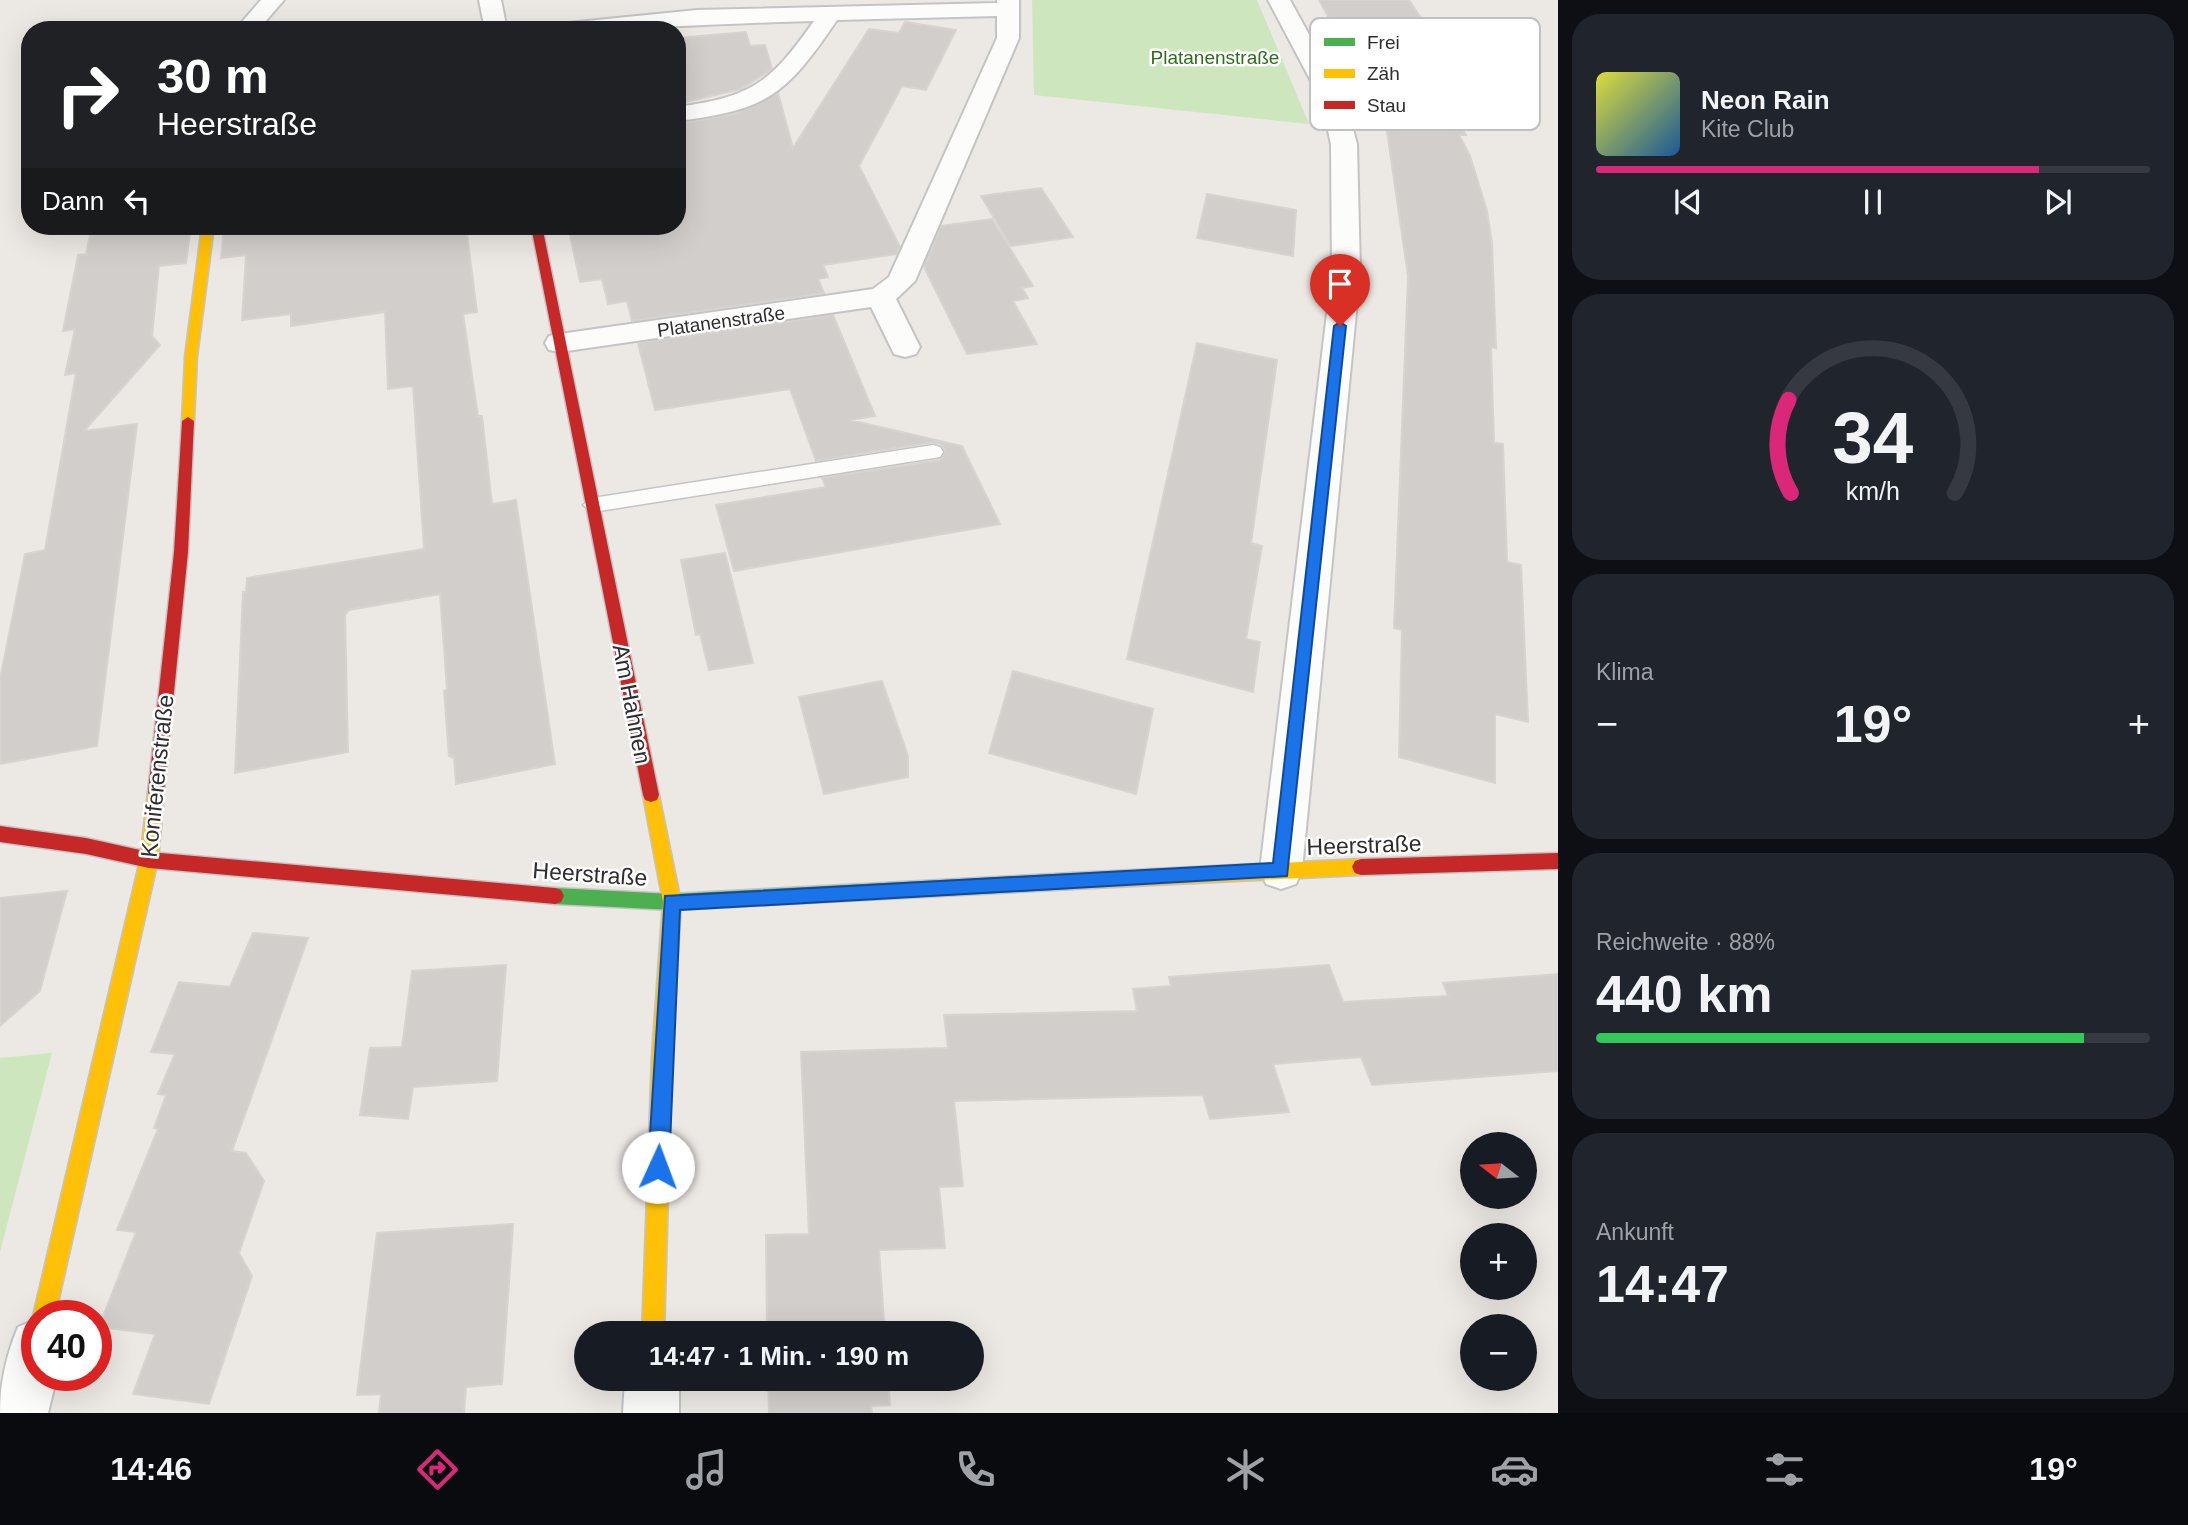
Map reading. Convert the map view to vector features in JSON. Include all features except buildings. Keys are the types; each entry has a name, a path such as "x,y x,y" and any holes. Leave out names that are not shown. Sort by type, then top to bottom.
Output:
{"street":[{"path":"254,21 273,0"},
{"path":"490,0 494,21"},
{"path":"1279,0 1310,57"},
{"path":"662,21 829,15 1009,4 1008,38 901,281 881,297 905,348"},
{"path":"686,113 716,110 758,98 788,75 829,15"},
{"path":"1281,870 1346,272 1344,144 1340,130"},
{"name":"Koniferenstraße","path":"48,1300 149,860 181,552 191,357 207,235"},
{"name":"Am Hahnen","path":"538,235 672,902 662,1056 653,1321"},
{"name":"Platanenstraße","path":"560,343 881,297"},
{"name":"Heerstraße","path":"0,834 86,846 149,860 603,900 672,902 1281,870 1558,861"},
{"path":"20,1413 26,1391"},
{"path":"651,1413 652,1391"}],"lane":[{"path":"593,505 933,452"}],"green space":[{"name":"Platanenstraße","path":"1032,0 1257,0 1309,124 1034,95"},
{"path":"52,1053 0,1252 0,1058"}],"traffic: fast":[{"path":"555,896 672,902 1073,881"}],"traffic: slow":[{"path":"188,421 191,357 207,235"},
{"path":"48,1300 149,860 156,792"},
{"path":"651,795 672,902 662,1056 653,1321"},
{"path":"1073,881 1361,867"}],"traffic: jam":[{"path":"538,235 651,795"},
{"path":"156,792 181,552 188,421"},
{"path":"0,834 86,846 149,860 555,896"},
{"path":"1361,867 1558,861"}],"route":[{"path":"658,1167 672,902 1281,870 1340,326"}]}
